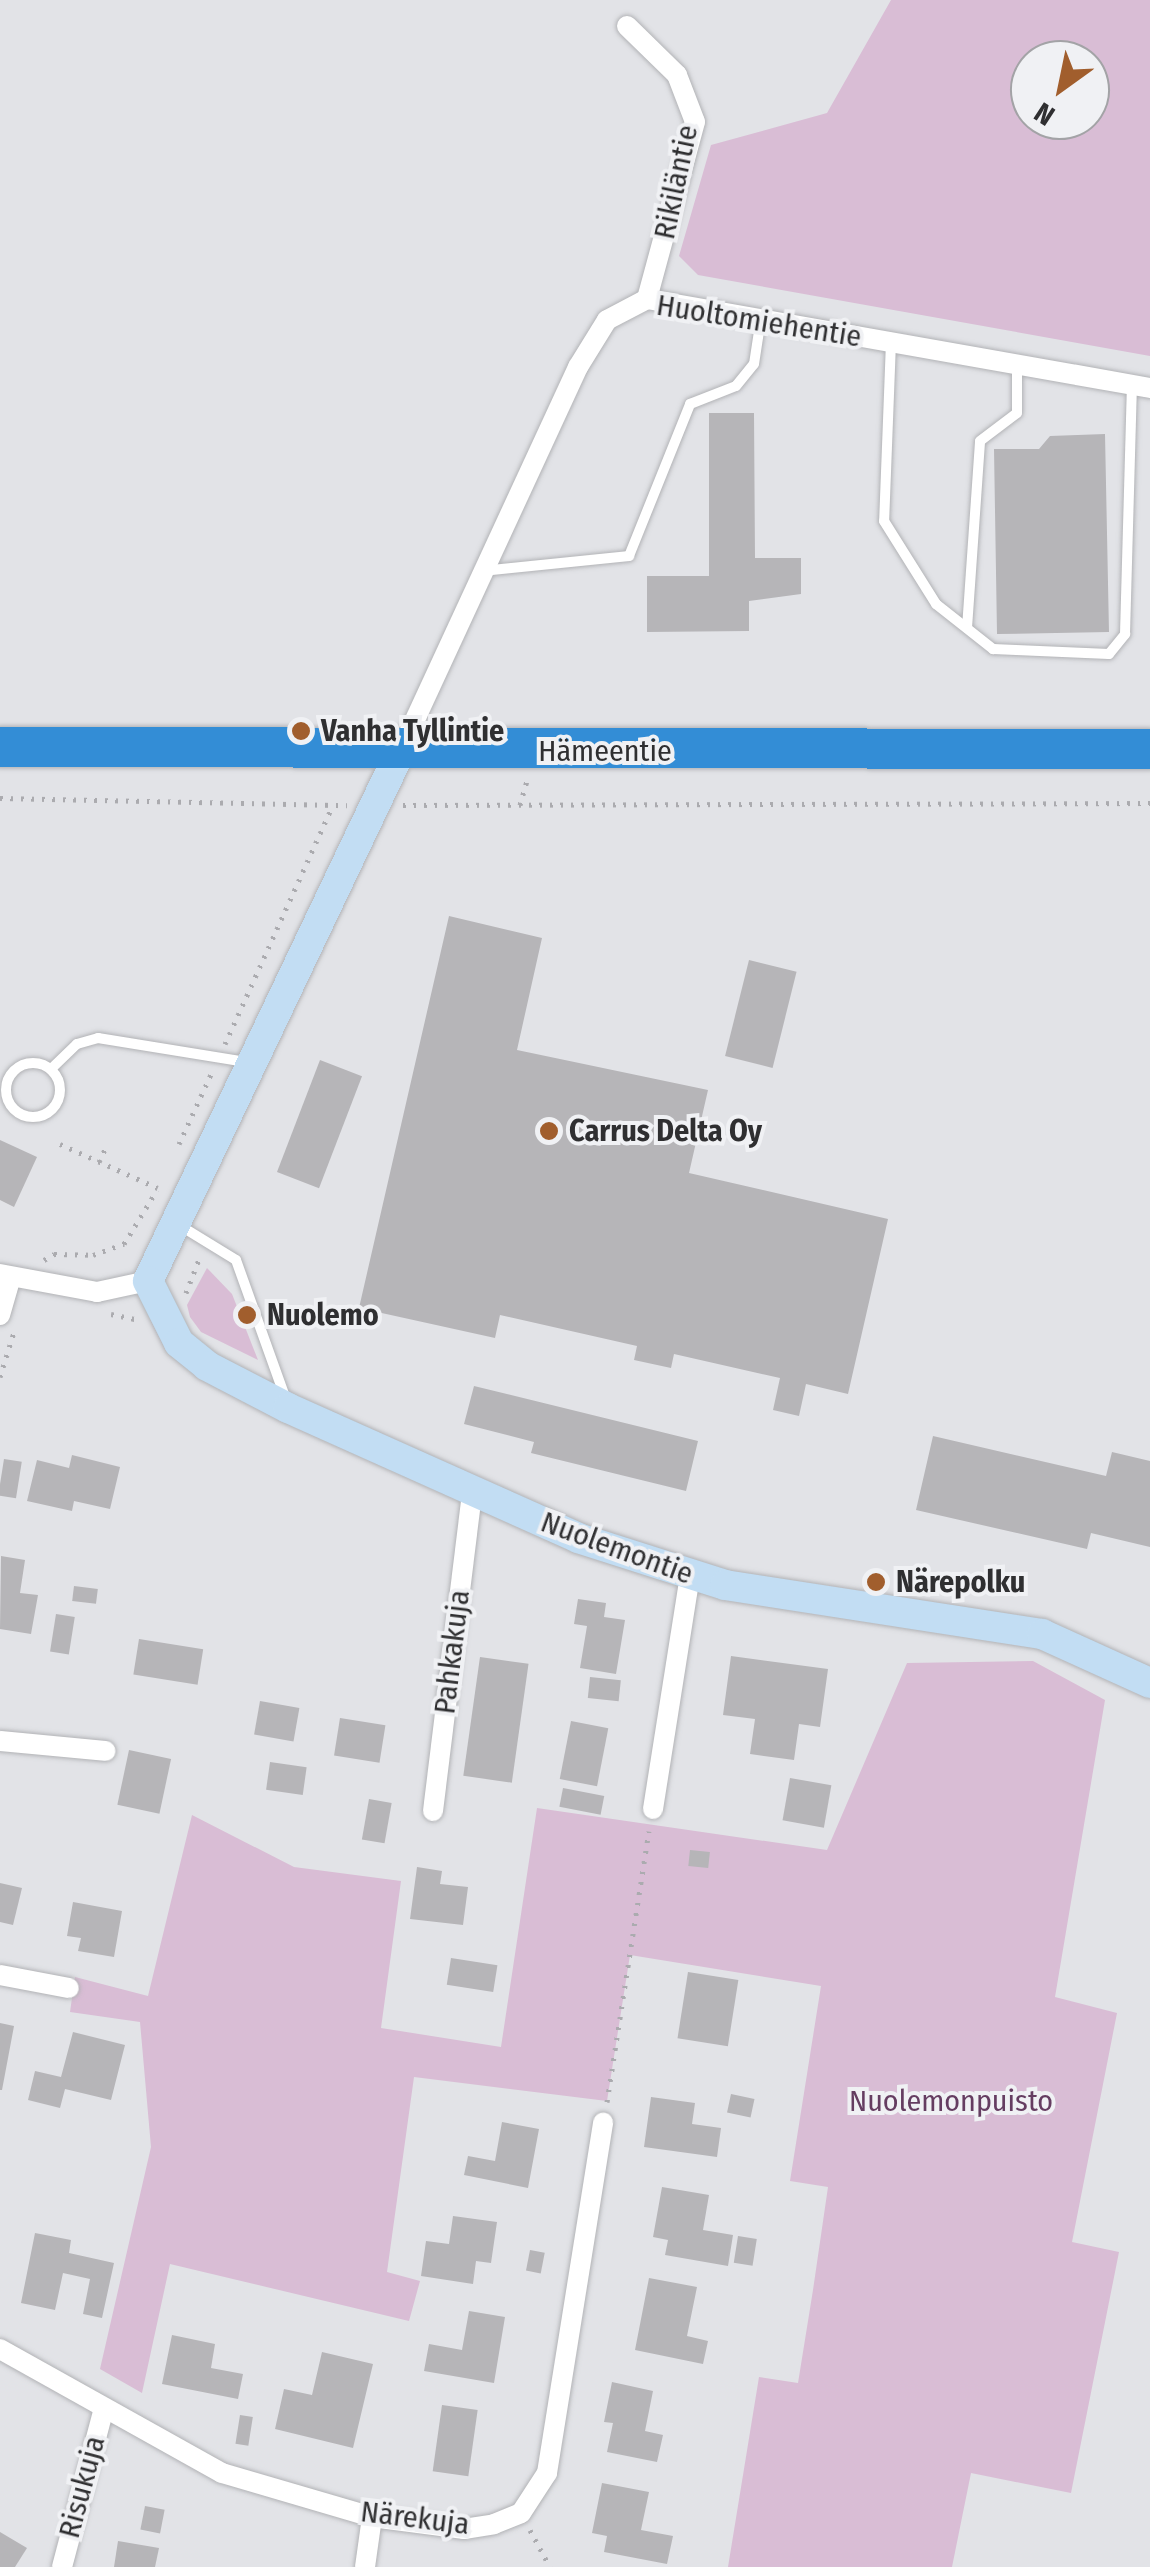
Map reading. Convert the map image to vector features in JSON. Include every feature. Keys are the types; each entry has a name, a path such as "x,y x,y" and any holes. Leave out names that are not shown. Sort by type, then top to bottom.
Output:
{"highway":[{"name":"Hämeentie","path":"0,748 400,752 1150,748"}],"street":[{"name":"Rikiläntie","path":"627,26 677,75 695,122 648,300"},
{"name":"Huoltomiehentie","path":"400,752 578,367 607,320 648,300 1141,387"},
{"path":"0,1316 5,1277 97,1292 148,1282 400,752"},
{"name":"Nuolemontie","path":"148,1282 170,1330 189,1354 288,1408 578,1538 690,1575 1042,1634 1150,1682"},
{"name":"Pahkakuja","path":"433,1811 472,1492"},
{"path":"653,1808 690,1575"},
{"path":"0,1741 106,1750"},
{"path":"0,1974 69,1988"},
{"path":"521,2513 547,2472 604,2122"},
{"name":"Närekuja","path":"0,2349 222,2473 372,2517 464,2530 521,2513"},
{"name":"Risukuja","path":"62,2567 104,2408"},
{"path":"365,2567 372,2517"}],"lane":[{"path":"482,572 629,556 690,404 736,386 754,364 762,318"},
{"path":"891,342 884,522 936,604 993,649 1110,654 1124,634 1141,387"},
{"path":"967,628 980,441 1016,413 1017,366"},
{"path":"51,1069 77,1044 98,1038 254,1063"},
{"path":"26,1064 51,1069 60,1085 58,1103 35,1118 17,1113 7,1099 12,1074 26,1064"},
{"path":"178,1225 236,1260 288,1408"}],"path":[{"path":"520,805 524,781 537,778"},
{"path":"0,798 375,805 1150,803"},
{"path":"60,1144 158,1188"},
{"path":"99,1162 106,1146"},
{"path":"604,2122 653,1808"},
{"path":"521,2513 550,2567"}],"green space":[{"path":"891,0 1150,0 1150,356 698,275 679,256 711,145 827,113"},
{"path":"207,1268 232,1294 258,1360 201,1332 190,1317 187,1305"},
{"name":"Nuolemonpuisto","path":"1033,1661 1105,1700 1055,1997 1117,2013 1072,2242 1119,2252 1071,2493 971,2473 952,2567 728,2567 759,2377 798,2383 813,2290 828,2187 790,2181 821,1986 630,1955 607,2101 414,2077 387,2272 420,2281 409,2321 170,2264 142,2393 100,2369 151,2147 140,2022 70,2012 75,1977 148,1996 192,1815 294,1867 401,1881 381,2028 501,2047 537,1808 827,1850 907,1663"}],"building":[{"path":"709,413 754,413 755,558 801,558 801,594 749,601 749,631 647,632 647,576 709,576"},
{"path":"1105,434 1109,632 997,634 994,449 1039,449 1050,436"},
{"name":"Carrus Delta Oy","path":"449,916 542,938 517,1050 708,1090 689,1173 888,1219 848,1394 806,1384 799,1416 773,1410 780,1378 674,1354 671,1368 634,1360 637,1346 500,1315 495,1338 359,1308"},
{"path":"749,960 797,972 773,1068 725,1056"},
{"path":"320,1060 362,1076 319,1188 277,1172"},
{"path":"0,1140 37,1157 14,1207 0,1200"},
{"path":"474,1386 698,1441 686,1491 531,1453 534,1442 464,1424"},
{"path":"933,1436 1106,1476 1112,1452 1150,1461 1150,1547 1091,1533 1087,1549 916,1510"},
{"path":"72,1455 120,1467 110,1509 74,1501 72,1511 27,1501 37,1460 69,1468"},
{"path":"4,1459 22,1462 16,1498 0,1496"},
{"path":"1,1556 25,1560 20,1593 38,1595 31,1634 0,1629"},
{"path":"74,1586 98,1589 96,1604 72,1601"},
{"path":"578,1599 606,1603 604,1617 625,1620 616,1674 580,1668 587,1626 574,1624"},
{"path":"56,1614 75,1617 69,1655 50,1652"},
{"path":"139,1639 203,1649 198,1685 133,1675"},
{"path":"731,1656 828,1669 820,1727 799,1724 794,1760 750,1754 755,1719 723,1715"},
{"path":"480,1657 529,1664 512,1783 463,1776"},
{"path":"590,1677 621,1680 619,1701 588,1698"},
{"path":"260,1701 299,1708 293,1741 254,1734"},
{"path":"340,1718 385,1725 379,1763 334,1756"},
{"path":"571,1721 608,1728 597,1786 560,1779"},
{"path":"129,1750 171,1759 159,1814 117,1805"},
{"path":"270,1762 307,1767 303,1795 266,1790"},
{"path":"790,1778 831,1785 824,1828 783,1820"},
{"path":"563,1788 604,1796 601,1815 559,1807"},
{"path":"369,1799 392,1803 385,1843 362,1839"},
{"path":"690,1850 710,1852 708,1868 688,1866"},
{"path":"417,1867 442,1871 440,1884 468,1887 463,1925 410,1919"},
{"path":"0,1883 22,1888 13,1925 0,1922"},
{"path":"73,1902 122,1911 114,1957 78,1951 81,1938 67,1936"},
{"path":"451,1958 497,1965 493,1992 447,1985"},
{"path":"688,1972 738,1980 728,2046 678,2038"},
{"path":"0,2023 14,2026 2,2090 0,2090"},
{"path":"73,2032 125,2045 111,2100 65,2089 60,2108 28,2100 35,2071 61,2077"},
{"path":"731,2094 754,2099 751,2118 727,2113"},
{"path":"651,2097 695,2103 692,2124 721,2128 717,2157 644,2147"},
{"path":"502,2122 539,2129 528,2188 464,2175 468,2156 495,2161"},
{"path":"662,2187 709,2195 703,2230 733,2235 728,2266 665,2255 668,2240 653,2237"},
{"path":"453,2216 497,2222 491,2263 476,2261 473,2284 421,2276 426,2241 449,2244"},
{"path":"35,2233 71,2240 69,2253 114,2263 102,2318 83,2314 90,2279 63,2273 55,2310 21,2303"},
{"path":"738,2236 757,2239 753,2266 734,2263"},
{"path":"530,2250 545,2253 541,2273 526,2271"},
{"path":"649,2278 697,2287 687,2336 708,2341 703,2364 635,2350"},
{"path":"469,2311 505,2317 494,2383 424,2371 429,2344 462,2350"},
{"path":"172,2335 215,2344 211,2368 243,2374 238,2399 162,2384"},
{"path":"322,2352 373,2364 353,2448 275,2429 284,2389 312,2395"},
{"path":"612,2382 653,2391 645,2431 663,2435 657,2462 607,2452 613,2423 604,2422"},
{"path":"442,2405 478,2410 468,2476 433,2471"},
{"path":"240,2415 253,2417 248,2446 235,2444"},
{"path":"602,2483 649,2492 641,2530 673,2536 667,2564 604,2552 607,2536 592,2533"},
{"path":"145,2506 165,2510 160,2533 140,2530"},
{"path":"0,2532 27,2548 15,2567 0,2567"},
{"path":"118,2541 159,2548 155,2567 114,2567"}],"place":[{"name":"Vanha Tyllintie","path":"301,731"},
{"name":"Carrus Delta Oy","path":"549,1131"},
{"name":"Nuolemo","path":"247,1315"},
{"name":"Närepolku","path":"876,1582"}]}
